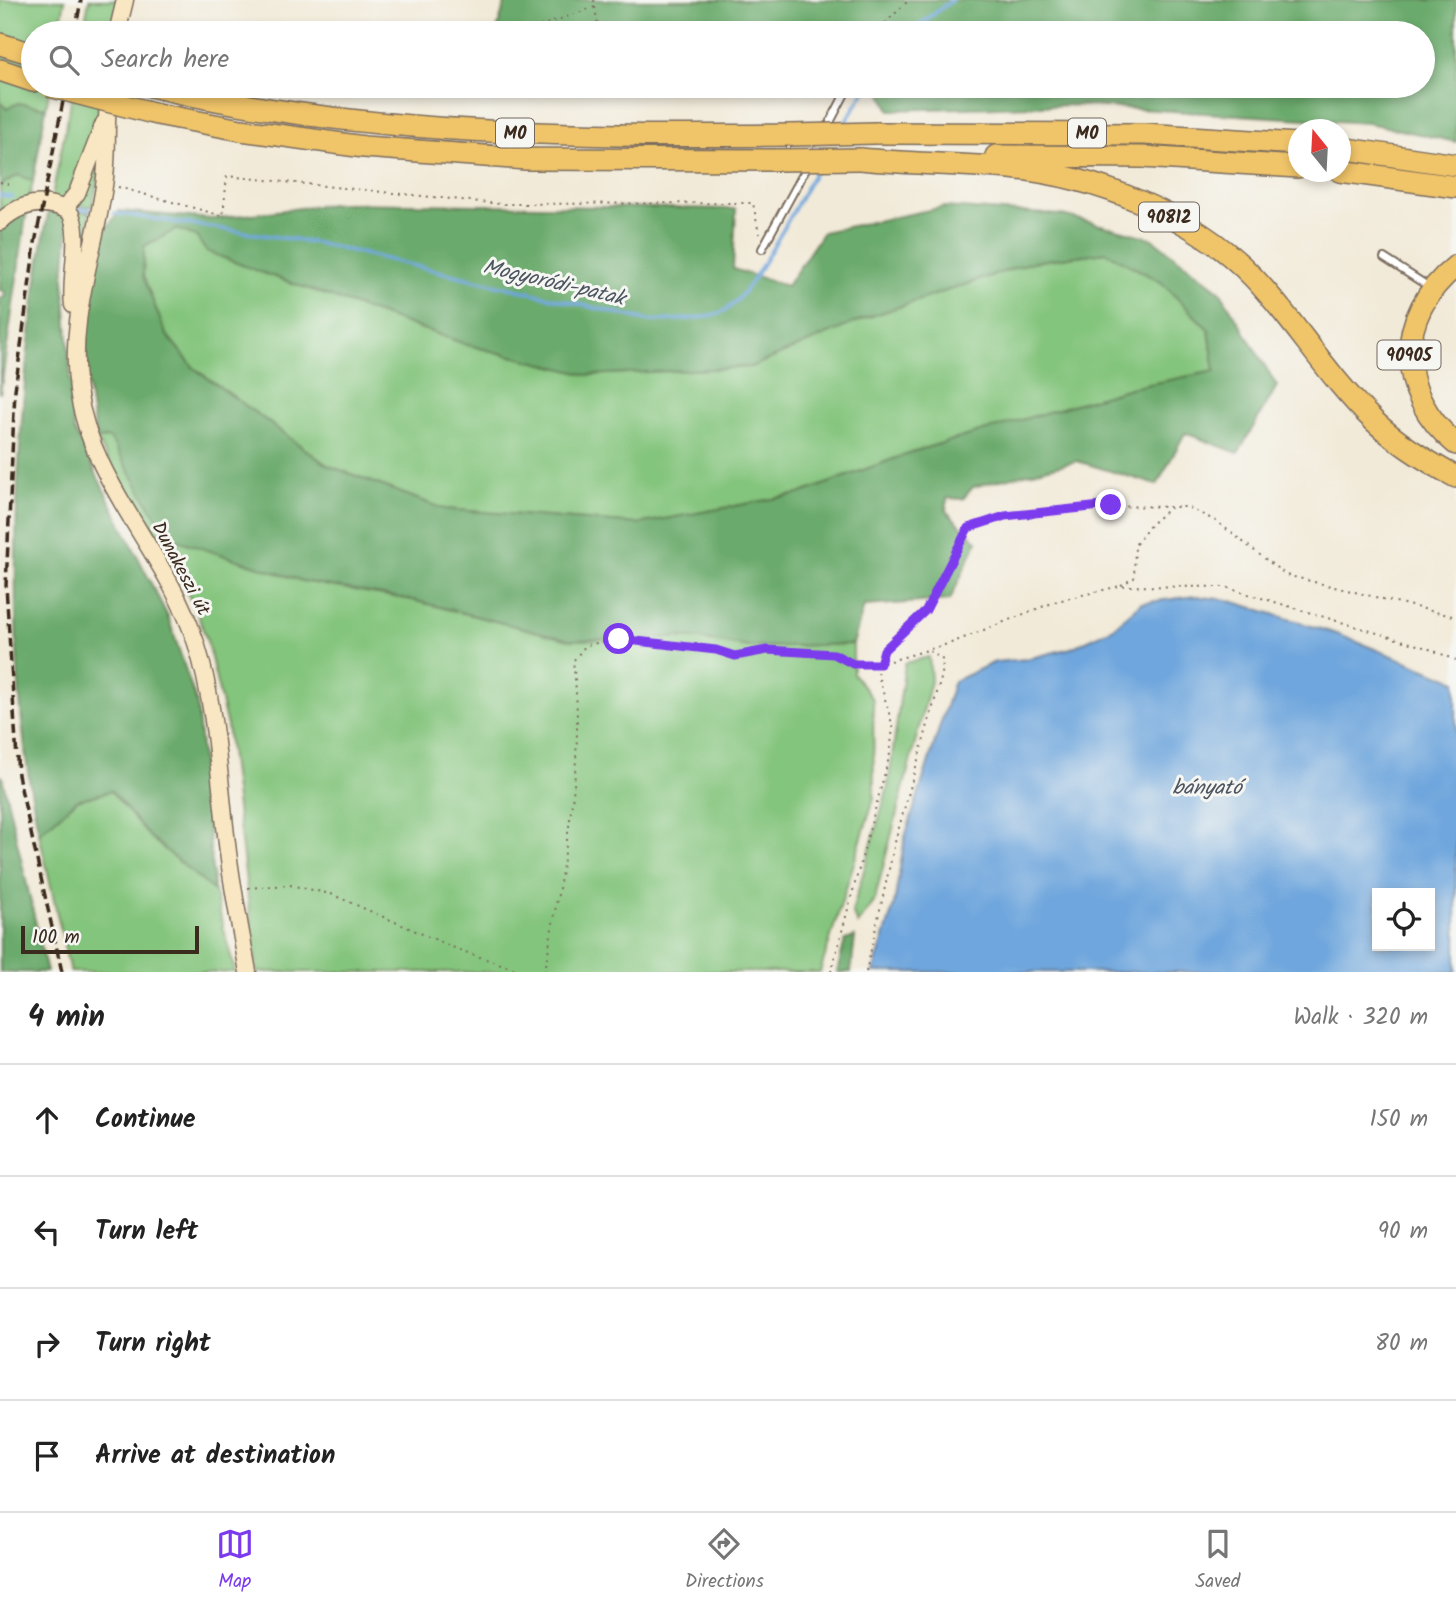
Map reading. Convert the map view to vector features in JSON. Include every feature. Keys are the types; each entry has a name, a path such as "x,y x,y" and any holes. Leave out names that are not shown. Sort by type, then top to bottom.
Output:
{"highway":[{"path":"0,44 21,50"},
{"path":"0,71 21,77"},
{"name":"M0","path":"95,98 241,131 377,148 526,159 777,160 1054,155 1200,159 1288,166"},
{"name":"M0","path":"211,98 358,121 479,131 672,136 876,133 1144,134 1288,143"},
{"path":"1351,150 1456,165"},
{"name":"90812","path":"861,159 1011,168 1048,174 1096,188 1163,213 1202,236 1251,276 1372,419 1423,460 1456,477"},
{"path":"1351,173 1456,187"},
{"name":"90905","path":"1456,267 1432,289 1419,309 1410,337 1408,363 1431,420 1456,444"}],"street":[{"path":"120,21 125,0"},
{"path":"64,209 77,193 105,120 108,98"},
{"name":"Dunakeszi út","path":"105,120 104,189 77,317 77,383 92,445 185,611 200,656 214,727 234,889 248,972"},
{"path":"0,222 13,209 27,204 64,209 72,216 75,237 71,289 77,317"}],"lane":[{"path":"820,142 843,98"},
{"path":"762,249 813,154"},
{"path":"1384,258 1432,289"}],"path":[{"path":"594,0 597,21"},
{"path":"887,21 909,0"},
{"path":"553,21 595,6"},
{"path":"104,189 223,216 227,176 500,204 753,204 762,249"},
{"path":"0,182 8,184"},
{"path":"831,972 890,754 893,727 878,675 884,650 926,610 968,528 1005,516 1111,505 1187,508 1216,521 1286,575 1456,617"},
{"path":"1120,586 1134,578 1135,545 1151,524 1171,507"},
{"path":"545,972 571,832 579,732 573,661 586,645 619,639 716,650 735,656 767,650 807,652 834,654 853,664 880,664 951,643 1058,601 1120,586 1225,587 1427,648 1456,660"},
{"path":"866,972 896,838 942,675 943,660 927,649"},
{"path":"234,889 289,886 331,894 459,950 525,972"}],"green space":[{"path":"0,0 65,0 61,21 21,21 21,98 48,98 46,108 33,106 6,109 0,101"},
{"path":"89,0 118,0 113,21 85,21"},
{"path":"506,0 1456,0 1456,142 1368,123 1351,122 1351,119 1302,119 1073,105 890,110 884,98 1435,98 1435,21 500,21"},
{"path":"72,98 101,98 99,120 65,201 51,201"},
{"path":"0,101 6,109 18,103 46,108 33,181 18,175 0,186"},
{"path":"102,132 99,175 92,206 74,206"},
{"path":"18,175 33,181 27,209 15,215 0,230 0,186"},
{"path":"340,203 736,209 733,269 787,286 823,232 944,207 1062,215 1151,238 1220,291 1277,386 1238,453 1185,433 1157,485 1077,461 973,487 963,499 947,498 946,511 977,541 950,600 864,606 853,644 750,647 686,637 570,640 412,600 302,581 168,537 110,438 96,439 87,380 85,322 99,238 119,211 213,219","holes":["177,229 196,236 206,251 255,270 468,345 587,375 751,367 863,319 1032,262 1106,252 1161,282 1209,330 1215,371 1130,388 912,452 799,494 638,524 444,509 327,465 194,368 166,334 143,276 144,246"]},
{"path":"27,209 0,394 0,299 5,296 5,292 0,290 0,230 15,215"},
{"path":"49,209 60,212 69,221 64,278 74,430 168,617 197,704 214,891 149,836 111,791 77,800 39,833 24,745 20,701 16,568 18,479 25,377 37,276"},
{"path":"73,211 90,212 77,290"},
{"path":"177,229 196,236 206,251 255,270 468,345 587,375 751,367 863,319 1032,262 1106,252 1161,282 1209,330 1215,371 1130,388 912,452 799,494 638,524 444,509 327,465 194,368 166,334 143,276 144,246"},
{"path":"110,438 168,537 302,581 412,600 570,640 686,637 750,647 853,644 853,673 873,700 874,798 820,972 257,972 227,726 207,641 195,607 96,439"},
{"path":"929,657 931,681 874,902 858,924 852,912 888,787 905,663"},
{"path":"2,776 47,972 0,972"},
{"path":"111,791 149,836 214,891 235,972 70,972 39,833 77,800"},
{"path":"855,937 851,972 837,972 845,940"}],"water":[{"name":"bányató","path":"1195,596 1228,600 1337,634 1456,681 1456,972 873,972 894,905 905,837 954,681 995,662 1027,659 1071,648 1112,629 1141,603"}],"waterway":[{"name":"Mogyoródi-patak","path":"925,21 952,0"},
{"name":"Mogyoródi-patak","path":"843,126 860,98"},
{"name":"Mogyoródi-patak","path":"114,213 317,243 651,321 679,320 719,313 737,301 761,266 817,168"},
{"name":"Mogyoródi-patak","path":"0,195 12,197"},
{"name":"Mogyoródi-patak","path":"74,209 91,209"}],"railway":[{"path":"77,21 81,0"},
{"path":"62,972 18,775 6,586 15,390 35,243 64,98"}],"route":[{"path":"619,639 716,650 735,656 767,650 834,654 853,664 880,664 884,650 926,610 968,528 1005,516 1111,505"}]}
